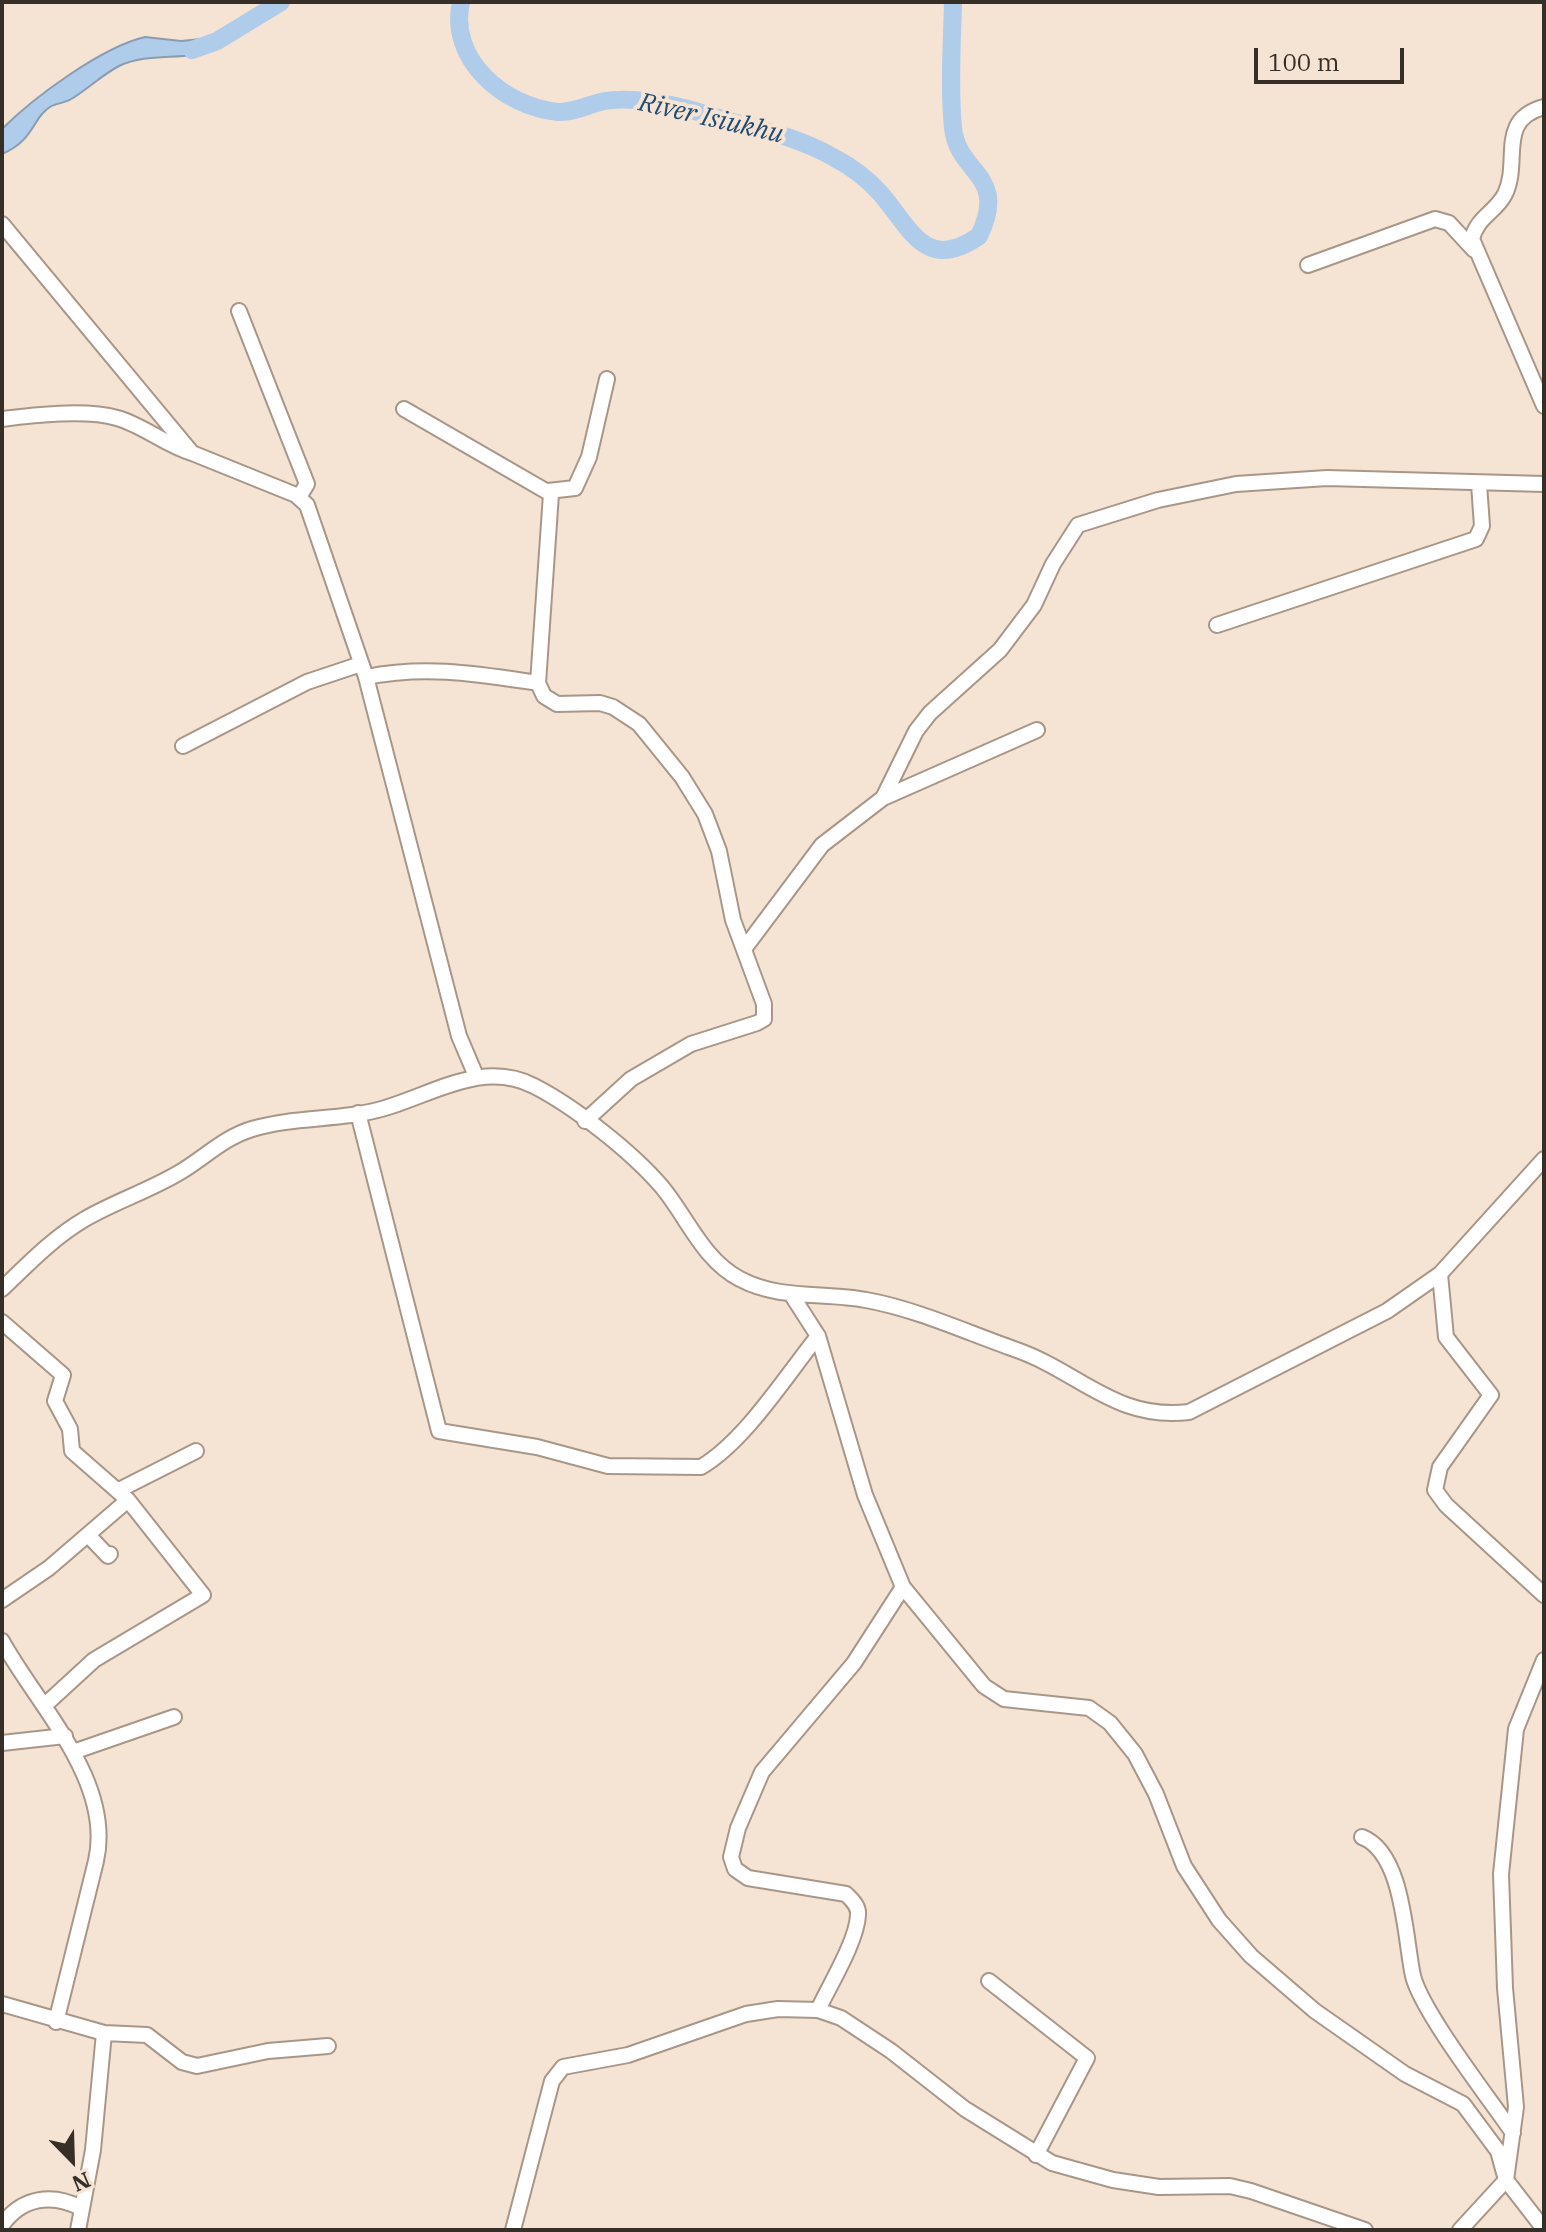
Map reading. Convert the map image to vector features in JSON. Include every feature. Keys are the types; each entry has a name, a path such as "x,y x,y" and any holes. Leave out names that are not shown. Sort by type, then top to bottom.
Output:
{"street":[{"path":"1474,251 1474,227 1505,196 1515,130 1521,118 1544,107"},
{"path":"1308,265 1435,219 1449,223 1474,251 1544,406"},
{"path":"2,224 192,453"},
{"path":"239,311 307,484 299,497"},
{"path":"404,409 548,491 575,488 589,457 607,379"},
{"path":"2,419 60,414 117,418 169,446 299,497 307,505 364,671 459,1036 476,1076"},
{"path":"883,798 916,731 930,713 1000,650 1034,605 1053,564 1078,525 1158,500 1236,484 1327,478 1544,484"},
{"path":"1217,625 1476,539 1482,526 1479,484"},
{"path":"548,491 552,504 538,683 544,696 557,704 600,703 613,707 639,724 682,777 705,814 719,851 733,920 764,1004 764,1019 691,1044 631,1079 585,1121"},
{"path":"183,746 307,682 364,671 452,670 538,683"},
{"path":"744,949 822,845 883,798 1037,730"},
{"path":"2,1289 54,1241 84,1219 181,1171 239,1135 290,1120 358,1113 476,1076 507,1075 536,1086 635,1160 663,1188 718,1264 737,1278 763,1290 868,1300 916,1315 1026,1353 1134,1410 1159,1416 1189,1412 1387,1311 1440,1274 1544,1159"},
{"path":"358,1113 439,1431 537,1447 608,1466 701,1467 714,1459 750,1420 818,1336"},
{"path":"1440,1274 1446,1337 1491,1395 1440,1467 1435,1490 1446,1505 1544,1595"},
{"path":"791,1294 818,1336 865,1495 903,1587 984,1686 1004,1699 1089,1708 1110,1723 1135,1754 1156,1794 1184,1866 1219,1920 1251,1956 1315,2011 1405,2074 1463,2104 1498,2151 1506,2180 1544,2229"},
{"path":"2,1322 63,1375 55,1401 70,1429 72,1451 123,1495 203,1595 94,1660 45,1705"},
{"path":"2,1600 88,1535 123,1495 196,1451"},
{"path":"88,1535 108,1556 110,1554"},
{"path":"818,2010 851,1936 858,1915 855,1903 846,1894 748,1878 735,1869 731,1857 747,1801 762,1772 854,1663 903,1587"},
{"path":"2,1641 65,1736 95,1811 98,1852 56,2022"},
{"path":"1460,2230 1506,2180 1513,2133 1516,2107 1505,1988 1501,1874 1516,1729 1544,1660"},
{"path":"73,1752 174,1717"},
{"path":"2,1743 65,1736"},
{"path":"1362,1837 1369,1839 1391,1868 1399,1890 1414,1979 1437,2021 1513,2133"},
{"path":"989,1981 1087,2058 1036,2155"},
{"path":"2,2004 56,2022 104,2033 147,2035 182,2062 197,2066 268,2051 328,2046"},
{"path":"513,2230 552,2081 563,2067 628,2055 746,2014 778,2009 818,2010 841,2018 965,2109 1052,2163 1113,2180 1159,2187 1230,2186 1365,2230"},
{"path":"78,2230 93,2150 104,2033"},
{"path":"2,2225 10,2214 44,2198 63,2199 81,2208"}],"water":[{"path":"145,37 181,41 212,38 217,49 193,55 131,61 119,66 70,100 50,107 21,142 2,154 2,129 32,103 89,62"}],"waterway":[{"name":"River Isiukhu","path":"192,50 217,41 281,2"},
{"name":"River Isiukhu","path":"461,2 459,23 463,43 472,61 500,90 518,101 558,112 612,100 652,102 688,109 797,141 846,164 881,194 921,242 946,250 979,236 987,215 988,200 979,176 957,144 953,128 953,2"}]}
